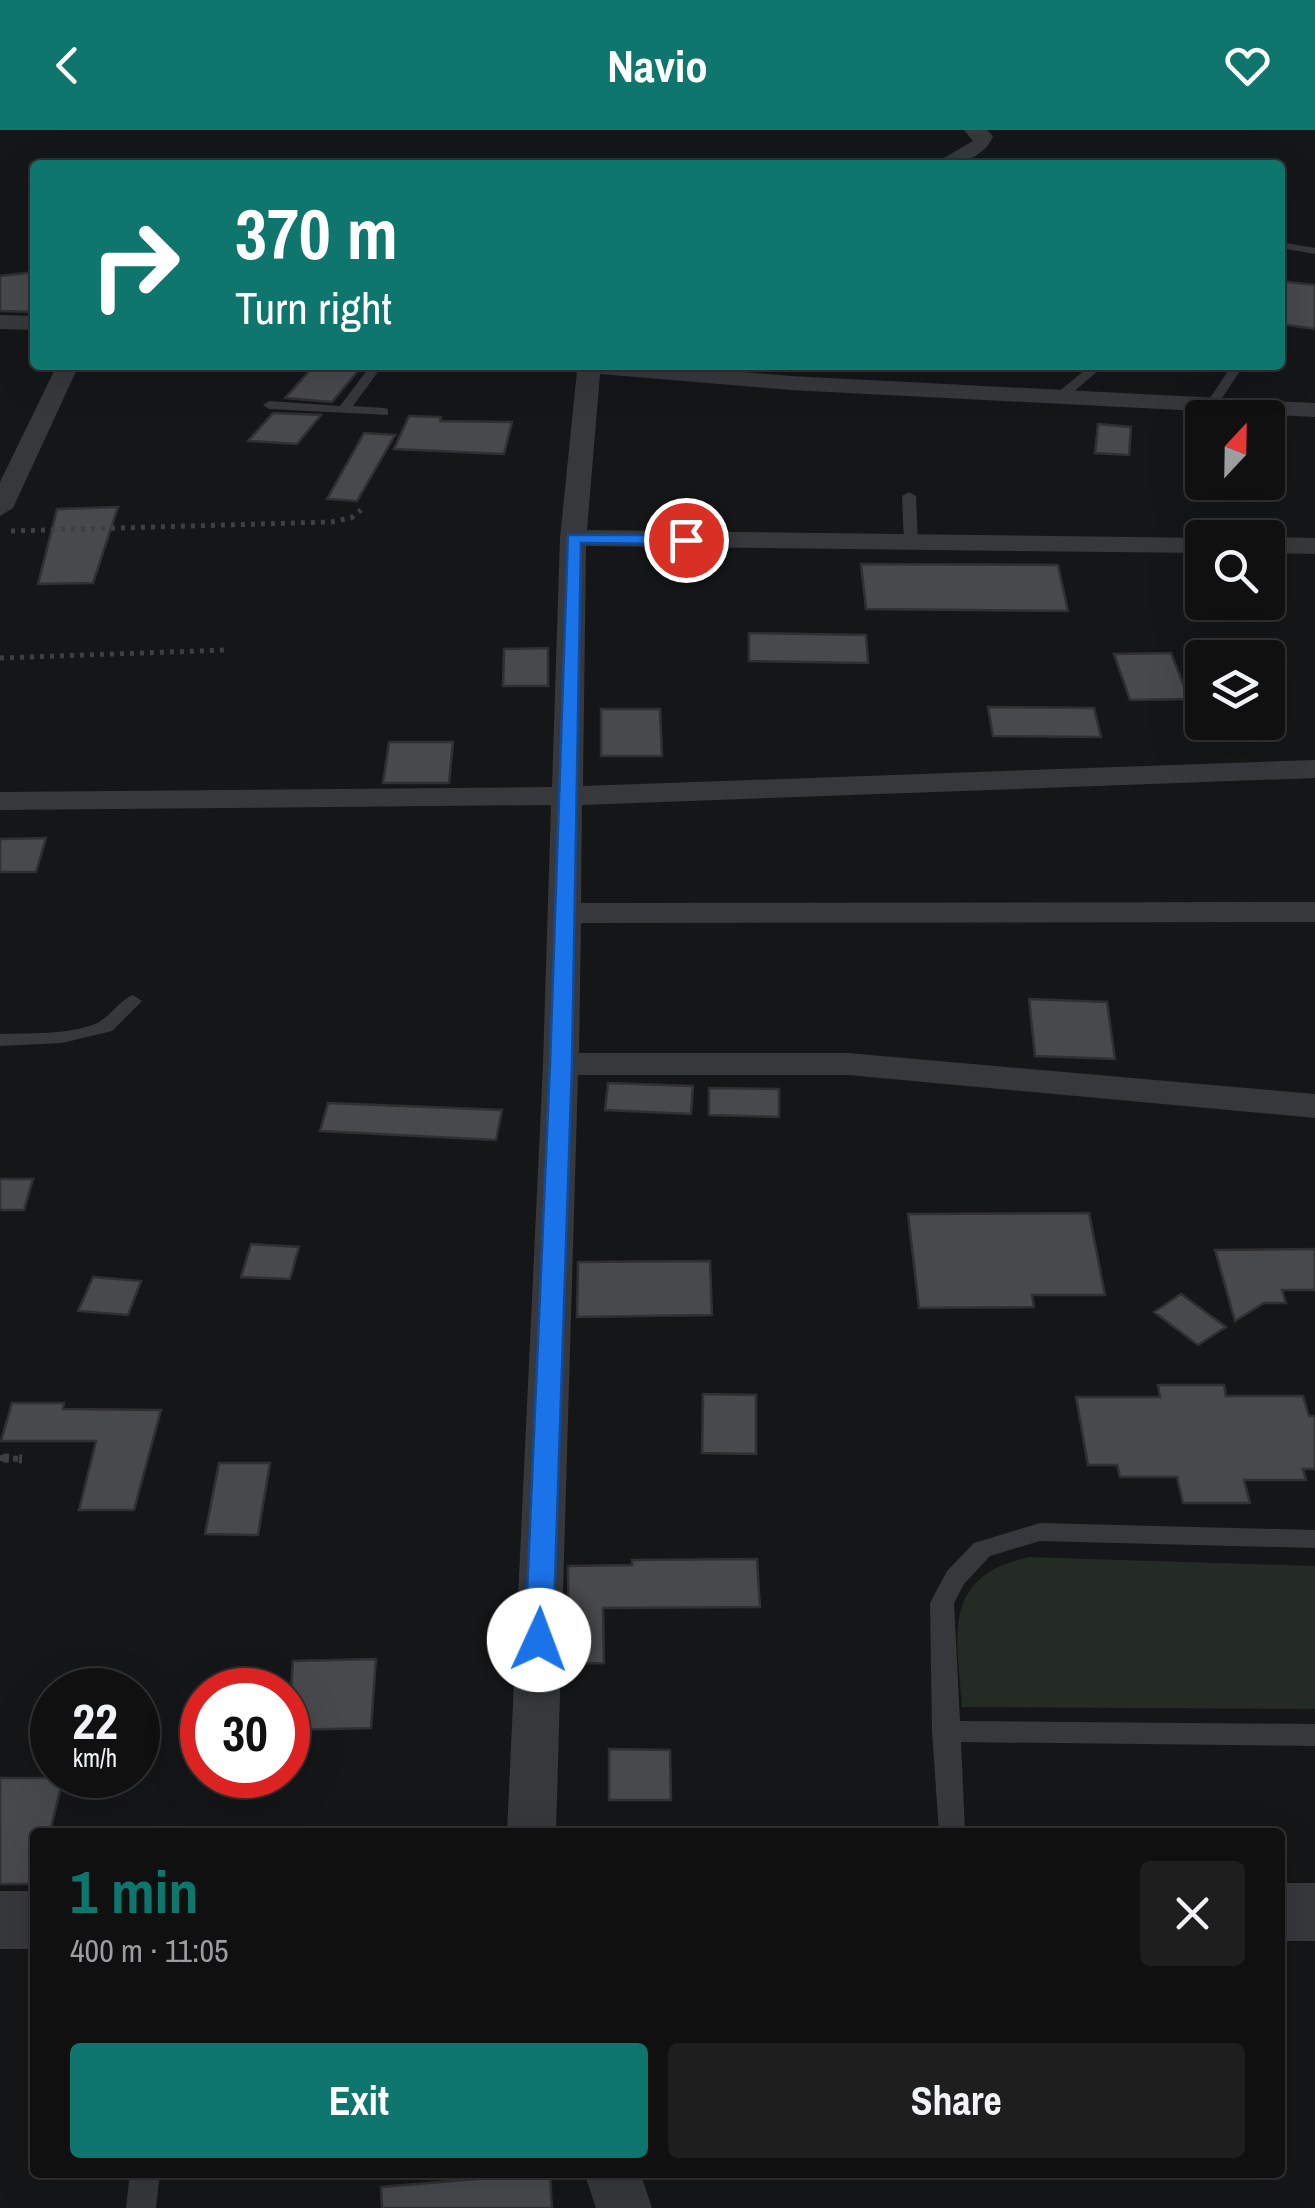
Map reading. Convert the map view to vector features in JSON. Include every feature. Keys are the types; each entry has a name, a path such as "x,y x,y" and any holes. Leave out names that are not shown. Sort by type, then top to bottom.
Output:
{"street":[{"path":"951,160 981,144 984,136 973,130"},
{"path":"0,322 30,324"},
{"path":"0,508 66,370"},
{"path":"532,1828 561,1064 573,538 589,370"},
{"path":"659,370 791,383 1185,403"},
{"path":"1285,408 1315,410"},
{"path":"573,538 1185,544"},
{"path":"1285,545 1315,546"},
{"path":"0,801 565,796 1315,769"},
{"path":"562,912 1315,912"},
{"path":"561,1064 848,1064 1315,1106"},
{"path":"1285,1912 1315,1912"},
{"path":"0,1920 30,1920"},
{"path":"614,2178 624,2208"}],"lane":[{"path":"1285,247 1315,251"},
{"path":"344,409 373,370"},
{"path":"1061,396 1093,370"},
{"path":"1215,400 1235,370"},
{"path":"269,404 384,412"},
{"path":"910,496 911,542"},
{"path":"0,1040 62,1037 105,1027 133,1001"},
{"path":"952,1828 942,1603 955,1578 982,1549 1040,1532 1315,1539"},
{"path":"945,1731 1315,1735"},
{"path":"141,2208 145,2178"}],"path":[{"path":"0,532 331,522 352,518 361,510"},
{"path":"0,658 226,650"},
{"path":"0,1458 22,1459"}],"shaded area":[{"path":"1029,1557 1315,1566 1315,1709 962,1707 958,1633 967,1594 980,1579 1000,1566"}],"building":[{"path":"30,273 30,312 0,311 0,276"},
{"path":"1285,282 1315,285 1315,329 1285,325"},
{"path":"310,370 359,370 332,402 285,398"},
{"path":"273,413 321,415 297,444 248,441"},
{"path":"409,416 441,417 440,421 512,422 504,454 394,449"},
{"path":"1098,424 1131,427 1129,455 1095,453"},
{"path":"364,433 395,435 357,501 327,499"},
{"path":"118,507 93,583 38,584 57,509"},
{"path":"861,564 1058,565 1068,611 866,609"},
{"path":"749,633 866,635 868,663 749,661"},
{"path":"548,648 548,686 503,686 504,649"},
{"path":"1171,653 1185,699 1130,700 1114,654"},
{"path":"988,707 1094,708 1101,737 993,736"},
{"path":"601,709 660,709 662,756 601,756"},
{"path":"389,742 453,742 449,783 383,783"},
{"path":"46,838 36,872 0,872 0,839"},
{"path":"1029,999 1107,1002 1115,1059 1035,1056"},
{"path":"608,1083 693,1086 691,1114 605,1110"},
{"path":"709,1088 779,1089 779,1117 709,1115"},
{"path":"328,1103 502,1110 496,1140 320,1131"},
{"path":"0,1179 33,1179 24,1210 0,1210"},
{"path":"1089,1213 1105,1295 1032,1295 1034,1307 919,1308 908,1214"},
{"path":"251,1244 299,1247 290,1279 241,1277"},
{"path":"1315,1249 1315,1290 1282,1290 1286,1303 1264,1303 1235,1321 1215,1250"},
{"path":"710,1261 712,1315 577,1317 578,1262"},
{"path":"93,1277 141,1281 128,1315 78,1311"},
{"path":"1181,1294 1226,1327 1198,1345 1154,1312"},
{"path":"1158,1385 1224,1385 1226,1396 1303,1396 1309,1416 1315,1416 1315,1469 1303,1469 1306,1480 1244,1480 1250,1503 1183,1503 1177,1477 1120,1477 1117,1465 1088,1465 1076,1397 1160,1397"},
{"path":"703,1394 756,1395 756,1454 702,1453"},
{"path":"12,1403 64,1403 63,1409 161,1410 134,1510 79,1510 96,1441 1,1441"},
{"path":"219,1463 270,1463 258,1535 205,1534"},
{"path":"757,1559 760,1607 603,1608 604,1663 568,1664 568,1566 632,1565 632,1560"},
{"path":"376,1659 371,1728 310,1729 310,1668 292,1668 293,1661"},
{"path":"609,1749 670,1750 671,1800 609,1800"},
{"path":"0,1778 30,1778 30,1798 58,1798 51,1828 30,1828 30,1884 0,1884"},
{"path":"490,2178 550,2178 552,2208 382,2208 381,2187"}],"route":[{"path":"539,1640 561,1064 573,538 686,540"}]}
